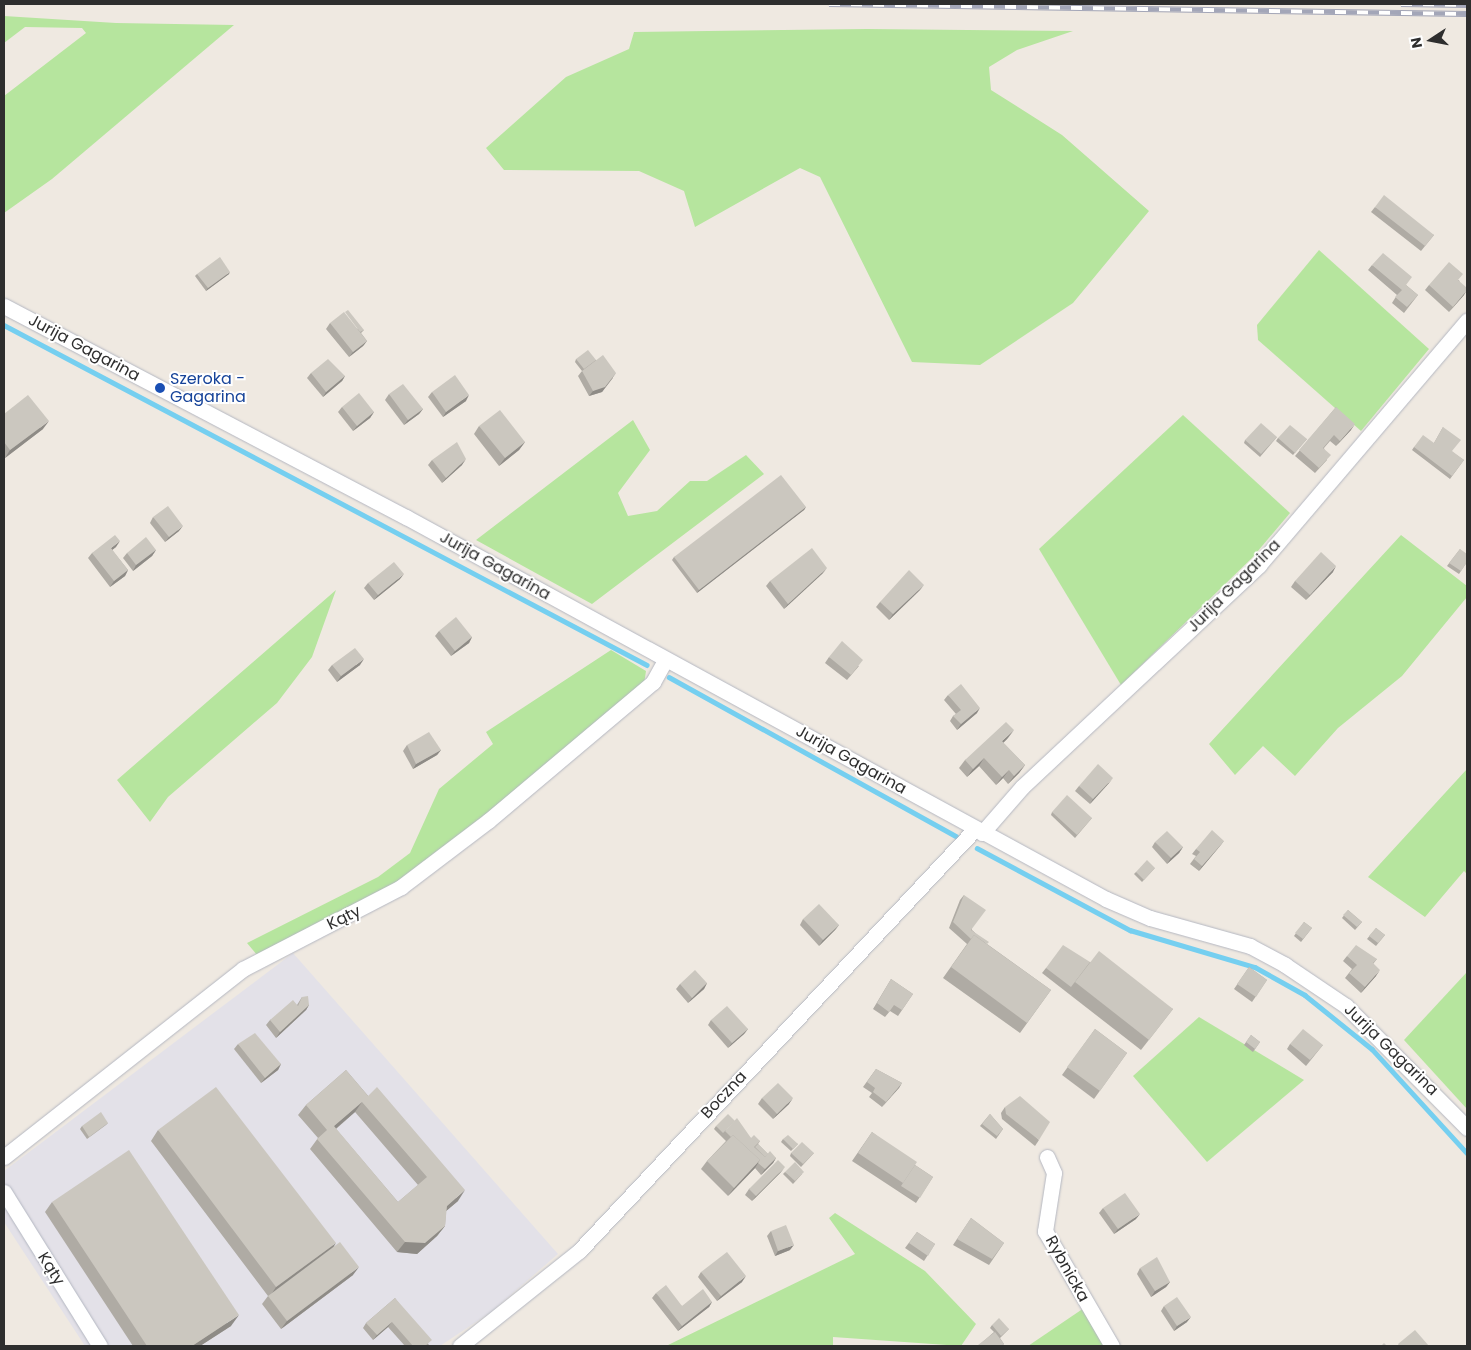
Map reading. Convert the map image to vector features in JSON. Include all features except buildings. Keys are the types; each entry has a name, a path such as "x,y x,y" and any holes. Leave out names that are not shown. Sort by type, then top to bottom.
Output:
{"street":[{"name":"Jurija Gagarina","path":"4,306 666,658 978,831 1127,910 1250,946 1313,982 1392,1047 1467,1128"},
{"name":"Jurija Gagarina","path":"978,831 1022,787 1259,565 1467,321"},
{"name":"Kąty","path":"4,1157 243,969 401,887 488,821 653,682 666,658"},
{"name":"Boczna","path":"460,1346 579,1251 978,831"},
{"name":"Rybnicka","path":"1047,1157 1054,1173 1045,1231 1112,1346"},
{"name":"Kąty","path":"4,1192 100,1346"}],"shaded area":[{"path":"293,953 558,1254 491,1312 440,1346 85,1346 4,1222 4,1171"}],"green space":[{"path":"4,16 116,23 234,25 52,179 4,213 4,96 86,33 82,28 25,27 4,43"},
{"path":"867,29 1073,31 1017,50 989,67 991,90 1062,135 1149,211 1073,303 980,365 912,362 820,177 800,168 695,227 684,191 639,171 504,170 486,148 566,77 629,49 634,32"},
{"path":"1319,250 1429,349 1361,431 1258,340 1257,325"},
{"path":"1183,415 1290,513 1252,558 1121,685 1039,549"},
{"path":"633,420 650,450 618,493 628,516 657,511 690,481 707,481 746,455 764,474 592,604 476,540"},
{"path":"1401,535 1467,586 1467,597 1402,676 1338,728 1295,776 1263,746 1235,775 1209,744"},
{"path":"336,590 312,657 277,703 168,797 150,822 117,780"},
{"path":"611,650 646,671 644,684 511,797 383,892 257,955 247,943 378,877 410,853 439,789 493,744 486,732"},
{"path":"1467,769 1467,874 1464,871 1425,917 1368,877"},
{"path":"1467,972 1467,1109 1404,1040"},
{"path":"1199,1017 1304,1080 1207,1162 1133,1076"},
{"path":"835,1213 925,1271 976,1324 961,1346 833,1337 833,1346 666,1346 855,1254 829,1218"},
{"path":"1084,1308 1108,1346 1028,1346"}],"waterway":[{"path":"4,325 647,665"},
{"path":"669,677 956,836"},
{"path":"977,848 1130,930 1255,967 1305,995 1372,1049 1467,1153"}],"railway":[{"path":"829,4 1467,14"},
{"path":"1401,4 1467,5"}],"place":[{"name":"Szeroka - Gagarina","path":"160,388"}]}
